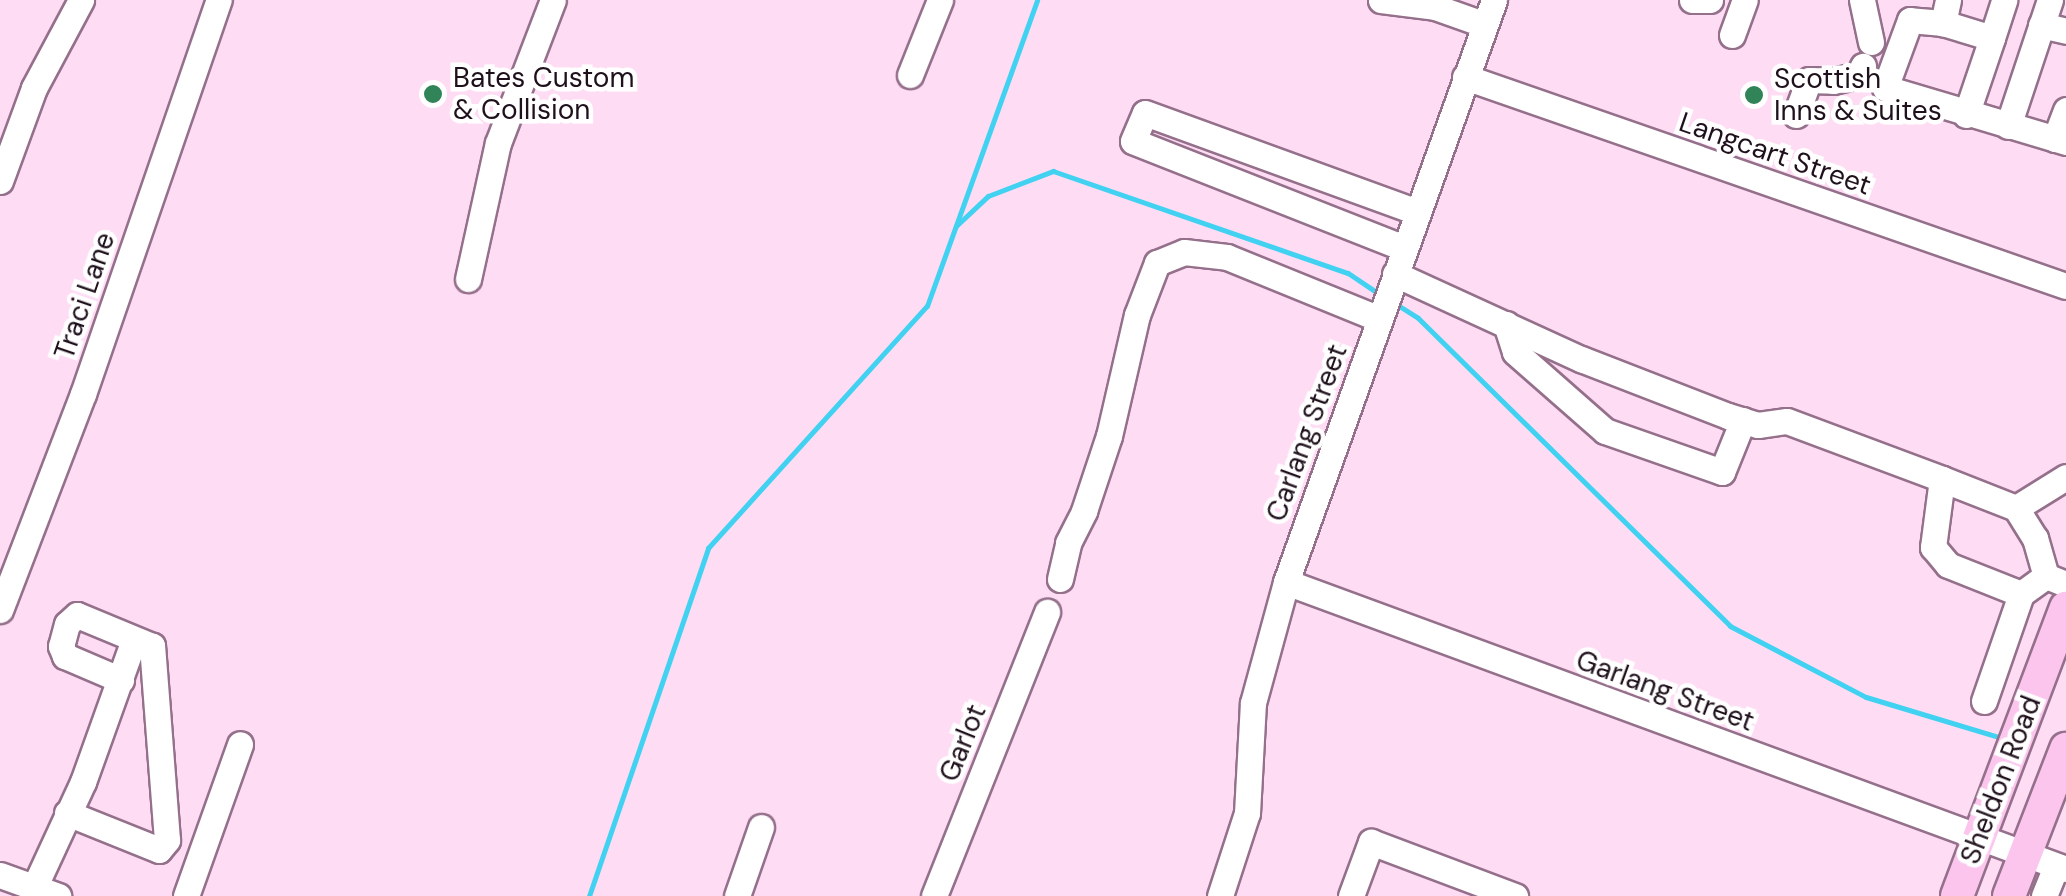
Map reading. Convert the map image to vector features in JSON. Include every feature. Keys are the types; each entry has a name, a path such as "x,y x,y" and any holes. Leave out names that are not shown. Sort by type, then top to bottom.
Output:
{"main road":[{"name":"Sheldon Road","path":"1957,896 2066,608"},
{"name":"Sheldon Road","path":"2009,896 2066,749"}],"street":[{"path":"0,182 34,88 81,0"},
{"name":"Traci Lane","path":"0,610 83,394 219,0"},
{"path":"468,278 498,142 553,0"},
{"path":"910,76 940,0"},
{"path":"1381,0 1435,7 1483,24"},
{"name":"Carlang Street","path":"1220,896 1247,814 1253,703 1286,582 1494,0"},
{"path":"1692,0 1710,0"},
{"path":"1732,35 1744,0"},
{"path":"1862,0 1885,88 2061,140 2066,110"},
{"path":"1966,115 2004,0"},
{"path":"2008,126 2054,28 2050,0"},
{"path":"1796,115 1809,80 1859,76 1910,20 1946,12 1992,38"},
{"name":"Langcart Street","path":"1465,78 2066,286"},
{"path":"1404,248 1133,141 1145,113 1417,212"},
{"path":"1060,579 1068,543 1084,512 1109,436 1137,315 1157,263 1184,252 1227,257 1380,319"},
{"path":"1394,274 1581,359 1743,420 1758,424 1787,421 1942,479 2016,508 2056,580 2020,594 1948,565 1933,547 1942,479"},
{"path":"1506,324 1515,352 1606,431 1722,472 1743,420"},
{"path":"2016,508 2066,477"},
{"name":"Garlang Street","path":"1286,582 2061,868"},
{"path":"1984,701 2020,594"},
{"name":"Garlot","path":"934,896 1047,612"},
{"path":"66,814 159,850 167,840 155,655 147,642 133,642 118,629 77,615 67,624 61,646 65,656 120,680"},
{"path":"0,876 46,892 66,814 133,642"},
{"path":"186,896 240,744"},
{"path":"737,896 761,827"},
{"path":"1350,896 1371,842 1516,896"},
{"path":"2044,896 2061,868"}],"waterway":[{"path":"589,896 708,548 927,306 1037,0"},
{"path":"956,226 988,196 1053,171 1348,273 1378,293"},
{"path":"1396,304 1418,318 1730,626 1866,697 2005,739"}],"tunnel":[{"path":"1867,54 1875,58"}],"place":[{"name":"Bates Custom & Collision","path":"433,94"},
{"name":"Scottish Inns & Suites","path":"1754,95"}]}
